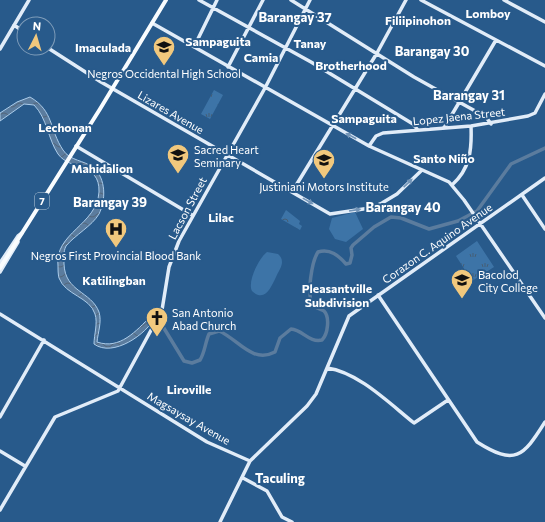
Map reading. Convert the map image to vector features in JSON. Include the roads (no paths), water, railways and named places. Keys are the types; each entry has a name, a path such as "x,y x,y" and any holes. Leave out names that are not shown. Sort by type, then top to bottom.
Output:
{"main road":[{"name":"7","path":"0,268 113,88 166,0"}],"street":[{"path":"0,49 29,0"},
{"path":"199,0 286,48 355,89 413,124 417,130"},
{"path":"194,47 217,0"},
{"path":"228,67 263,0"},
{"path":"291,0 377,53 414,78 486,117 491,124"},
{"name":"Lacson Street","path":"119,388 163,307 169,267 192,214 265,88 310,0"},
{"path":"294,194 296,187 377,53 406,0"},
{"path":"421,0 545,66"},
{"path":"504,0 545,22"},
{"path":"152,23 369,146 452,185 470,208 545,318"},
{"path":"444,128 496,40"},
{"name":"Lizares Avenue","path":"56,53 294,194 332,214 370,208 382,203 397,194 422,170"},
{"name":"Lopez Jaena Street","path":"369,146 378,134 491,124 531,115 535,113 545,94"},
{"path":"452,185 461,176 470,159 472,141 471,126"},
{"path":"76,146 192,214"},
{"name":"Corazon C. Aquino Avenue","path":"250,462 307,406 319,388 347,318 545,178"},
{"path":"522,195 545,229"},
{"name":"7","path":"0,263 18,236 23,232"},
{"name":"7","path":"0,272 22,237 23,232"},
{"path":"378,295 475,440 500,455 506,456 522,453 527,449 545,422"},
{"name":"Magsaysay Avenue","path":"0,314 207,442 250,462"},
{"path":"0,417 44,340"},
{"path":"327,368 340,370 352,376 414,423 448,400"},
{"path":"0,510 56,415 116,393 119,388"},
{"path":"0,451 26,466"},
{"path":"220,522 250,462"},
{"path":"243,478 267,491 281,516 292,522"}],"water":[{"path":"30,97 38,102 47,114 55,135 66,154 94,168 103,184 104,196 99,214 92,223 66,246 64,250 65,273 73,286 95,305 99,312 100,323 97,342 105,344 113,343 127,338 151,316 155,317 151,324 137,337 120,346 102,348 94,344 96,321 92,308 66,288 62,284 58,275 59,255 62,245 91,213 96,203 99,192 98,182 95,176 90,171 63,159 58,154 45,122 34,105 24,104 0,121 0,113 17,102"}],"waterway":[{"path":"149,321 154,320 162,325 184,361 192,363 200,360 209,334 219,331 252,353 259,355 267,355 275,352 280,338 291,329 313,340 322,340 327,330 327,317 324,311 313,305 310,294 312,270 318,252 330,252 346,264 350,263 352,255 351,248 353,245 374,227 391,217 401,218 429,229 458,221 477,211 511,164 545,148"}],"place":[{"name":"Negros Occidental High School","path":"164,66"},
{"name":"Sacred Heart Seminary","path":"178,174"},
{"name":"Justiniani Motors Institute","path":"324,180"},
{"name":"Negros First Provincial Blood Bank","path":"116,248"},
{"name":"Bacolod City College","path":"462,300"},
{"name":"San Antonio Abad Church","path":"157,338"}],"district":[{"name":"Lomboy","path":"488,13"},
{"name":"Barangay 37","path":"295,17"},
{"name":"Filiipinohon","path":"418,20"},
{"name":"Sampaguita","path":"218,41"},
{"name":"Tanay","path":"310,43"},
{"name":"Imaculada","path":"103,47"},
{"name":"Barangay 30","path":"432,51"},
{"name":"Camia","path":"261,57"},
{"name":"Brotherhood","path":"351,65"},
{"name":"Barangay 31","path":"469,95"},
{"name":"Sampaguita","path":"364,118"},
{"name":"Lechonan","path":"65,127"},
{"name":"Santo Niño","path":"444,158"},
{"name":"Mahidalion","path":"102,168"},
{"name":"Barangay 39","path":"110,202"},
{"name":"Barangay 40","path":"403,207"},
{"name":"Lilac","path":"221,217"},
{"name":"Katilingban","path":"114,280"},
{"name":"Pleasantville Subdivision","path":"337,295"},
{"name":"Liroville","path":"189,389"},
{"name":"Taculing","path":"280,478"}]}
